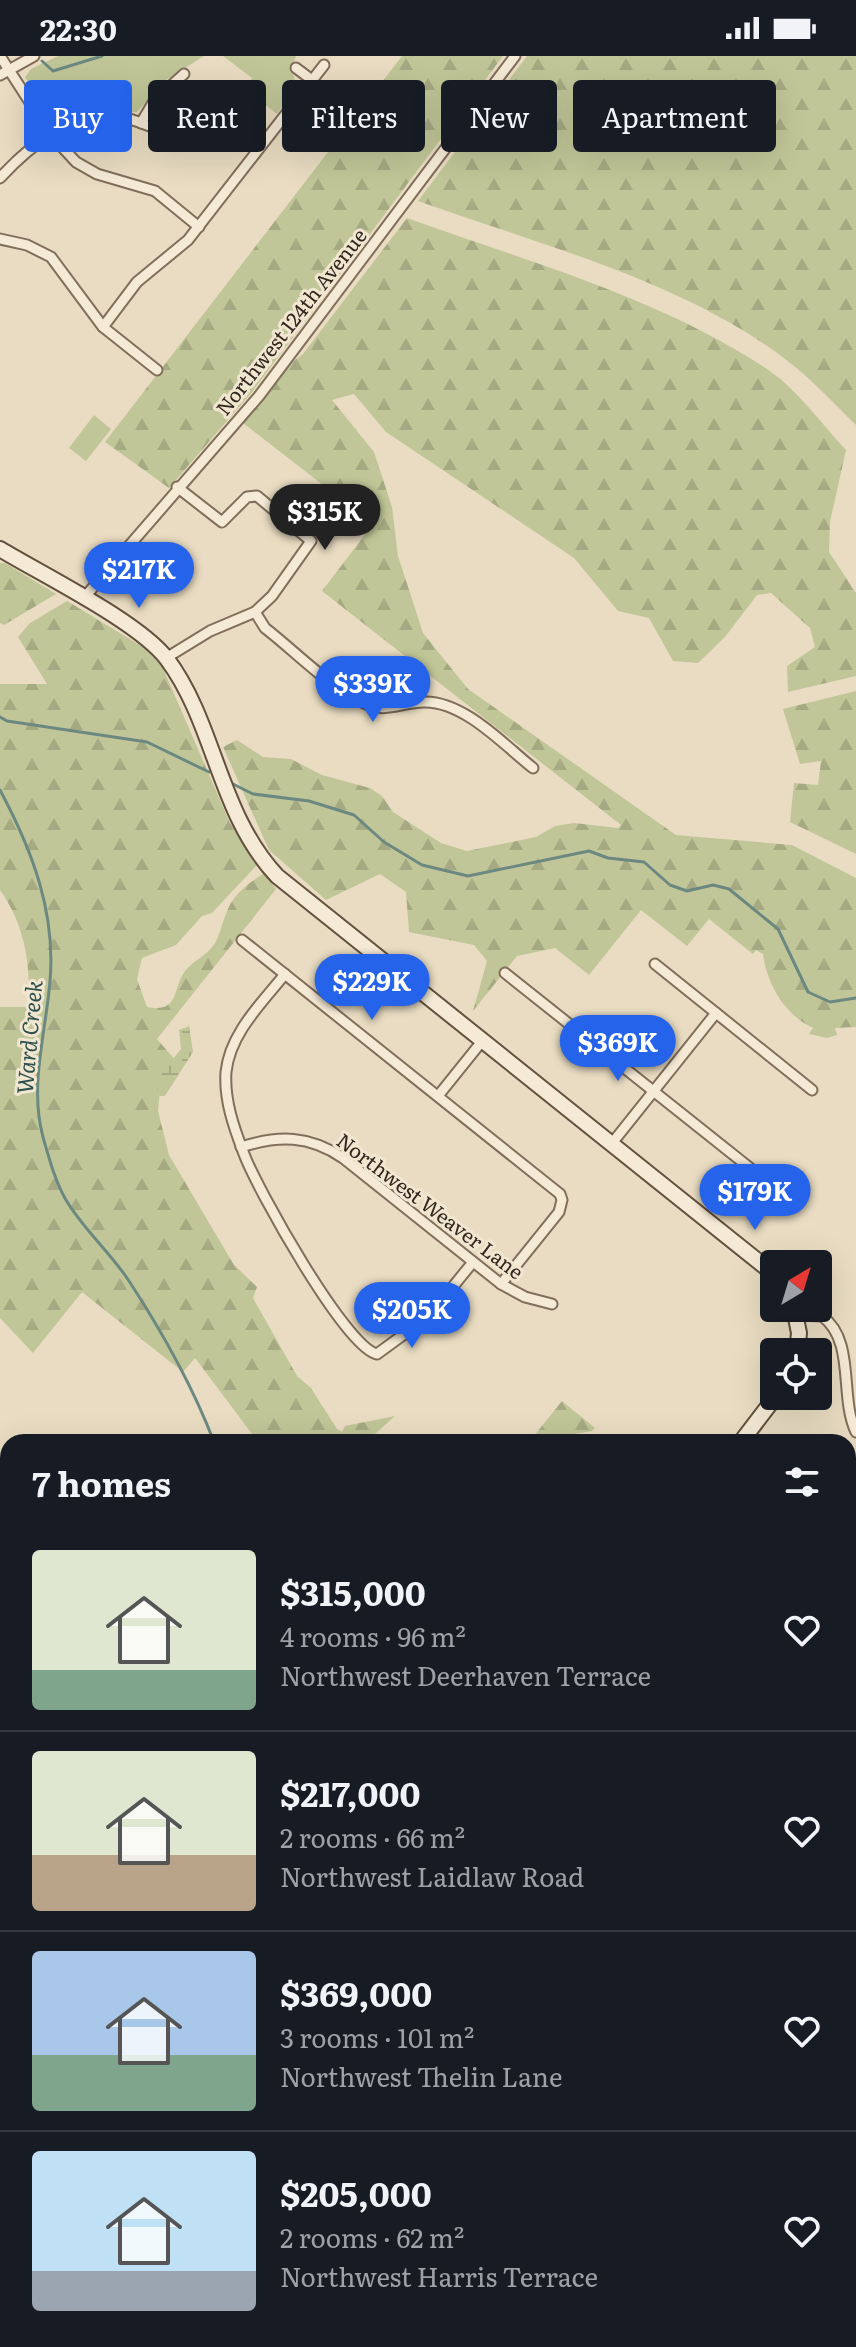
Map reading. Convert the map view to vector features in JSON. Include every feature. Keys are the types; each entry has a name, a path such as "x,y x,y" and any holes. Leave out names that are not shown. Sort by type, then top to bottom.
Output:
{"street":[{"path":"0,56 4,74 24,100"},
{"path":"4,74 34,56"},
{"name":"Northwest 124th Avenue","path":"83,599 259,396 515,56"},
{"path":"296,68 312,80 324,65"},
{"path":"141,123 154,101 184,74"},
{"path":"103,327 137,282 181,248 282,119"},
{"path":"132,121 148,126"},
{"path":"0,178 25,152"},
{"path":"67,152 76,162 97,174 149,188 199,227"},
{"path":"0,239 36,249 51,257 103,327 157,370"},
{"path":"166,658 210,631 255,612 272,596 311,541 257,496 247,497 222,522 177,487"},
{"path":"0,549 142,635 166,658 191,704 237,818 261,857 297,893 613,1142 760,1263"},
{"path":"255,612 265,628 363,703 390,709 423,701 439,703 466,716 533,768"},
{"path":"242,940 555,1188 562,1200 559,1212 501,1284"},
{"path":"655,964 812,1090"},
{"path":"505,973 750,1168"},
{"path":"285,974 241,1031 229,1056 226,1084 241,1147 323,1296 363,1348 372,1353 384,1350 429,1316 473,1262"},
{"path":"613,1142 716,1013"},
{"path":"438,1096 483,1040"},
{"name":"Northwest Weaver Lane","path":"241,1147 290,1137 322,1145 501,1284 525,1297 552,1304"},
{"path":"828,1322 838,1333 848,1405 856,1432"},
{"path":"747,1434 765,1410"}],"green space":[{"path":"58,56 204,56 166,80 148,80 148,100 137,112 132,112 132,80 27,80 25,77 31,69"},
{"path":"223,56 296,56 291,70 294,80 282,80 282,107 277,114 266,105 266,80 252,78"},
{"path":"402,56 503,56 485,80 441,80 441,139 252,392 169,488 105,442 328,152 425,152 425,80 384,80"},
{"path":"527,56 856,56 856,425 785,359 702,307 560,249 418,201 455,152 557,152 557,80 509,80"},
{"path":"407,218 547,266 639,302 728,345 780,379 846,450 830,522 829,552 856,593 856,676 788,692 787,666 815,647 810,628 771,593 757,595 725,637 698,663 673,661 649,618 618,611 574,558 386,432 354,394 332,400 374,452 392,507 398,556 423,633 468,689 676,835 792,845 856,878 856,1027 835,1028 837,1035 827,1038 809,1034 813,1028 786,1007 773,987 763,954 756,950 753,954 709,919 687,946 641,910 589,975 555,948 517,956 473,1011 487,961 474,945 409,932 406,892 380,874 326,900 269,850 223,747 237,740 263,757 291,759 322,775 370,788 382,796 393,812 441,843 467,851 536,837 555,826 574,823 618,828 621,825 322,591 373,524 243,423 291,363 303,354"},
{"path":"94,415 111,429 86,461 69,448"},
{"path":"0,563 5,563 56,594 4,625 0,623"},
{"path":"67,601 143,647 162,666 230,823 257,865 212,913 202,916 176,945 142,958 137,979 147,1007 169,1004 186,970 215,943 229,907 241,890 264,873 276,889 157,1039 176,1061 160,1090 158,1111 169,1155 234,1265 257,1287 253,1298 297,1376 311,1388 342,1432 345,1426 395,1416 375,1434 252,1434 195,1358 183,1372 82,1292 33,1353 0,1318 0,1007 29,1007 29,991 21,932 0,890 0,684 47,684 18,637 30,623"},
{"path":"856,691 856,854 790,822 794,783 818,785 821,761 800,764 783,709"},
{"path":"189,1026 193,1052 165,1096 157,1096 159,1076 181,1049 179,1030"},
{"path":"562,1401 595,1428 575,1434 535,1434"}],"waterway":[{"path":"42,61 53,71 102,56"},
{"path":"0,717 7,721 147,742 209,772"},
{"path":"231,783 253,794 309,801 354,815 384,842 422,865 468,876 589,851 608,858 644,862 670,885 687,891 713,885 729,889 778,929 808,992 830,1002 856,998"},
{"name":"Ward Creek","path":"0,790 31,859 49,930 50,981 38,1098 43,1137 53,1169 73,1211 122,1271 153,1319 211,1434"}]}
